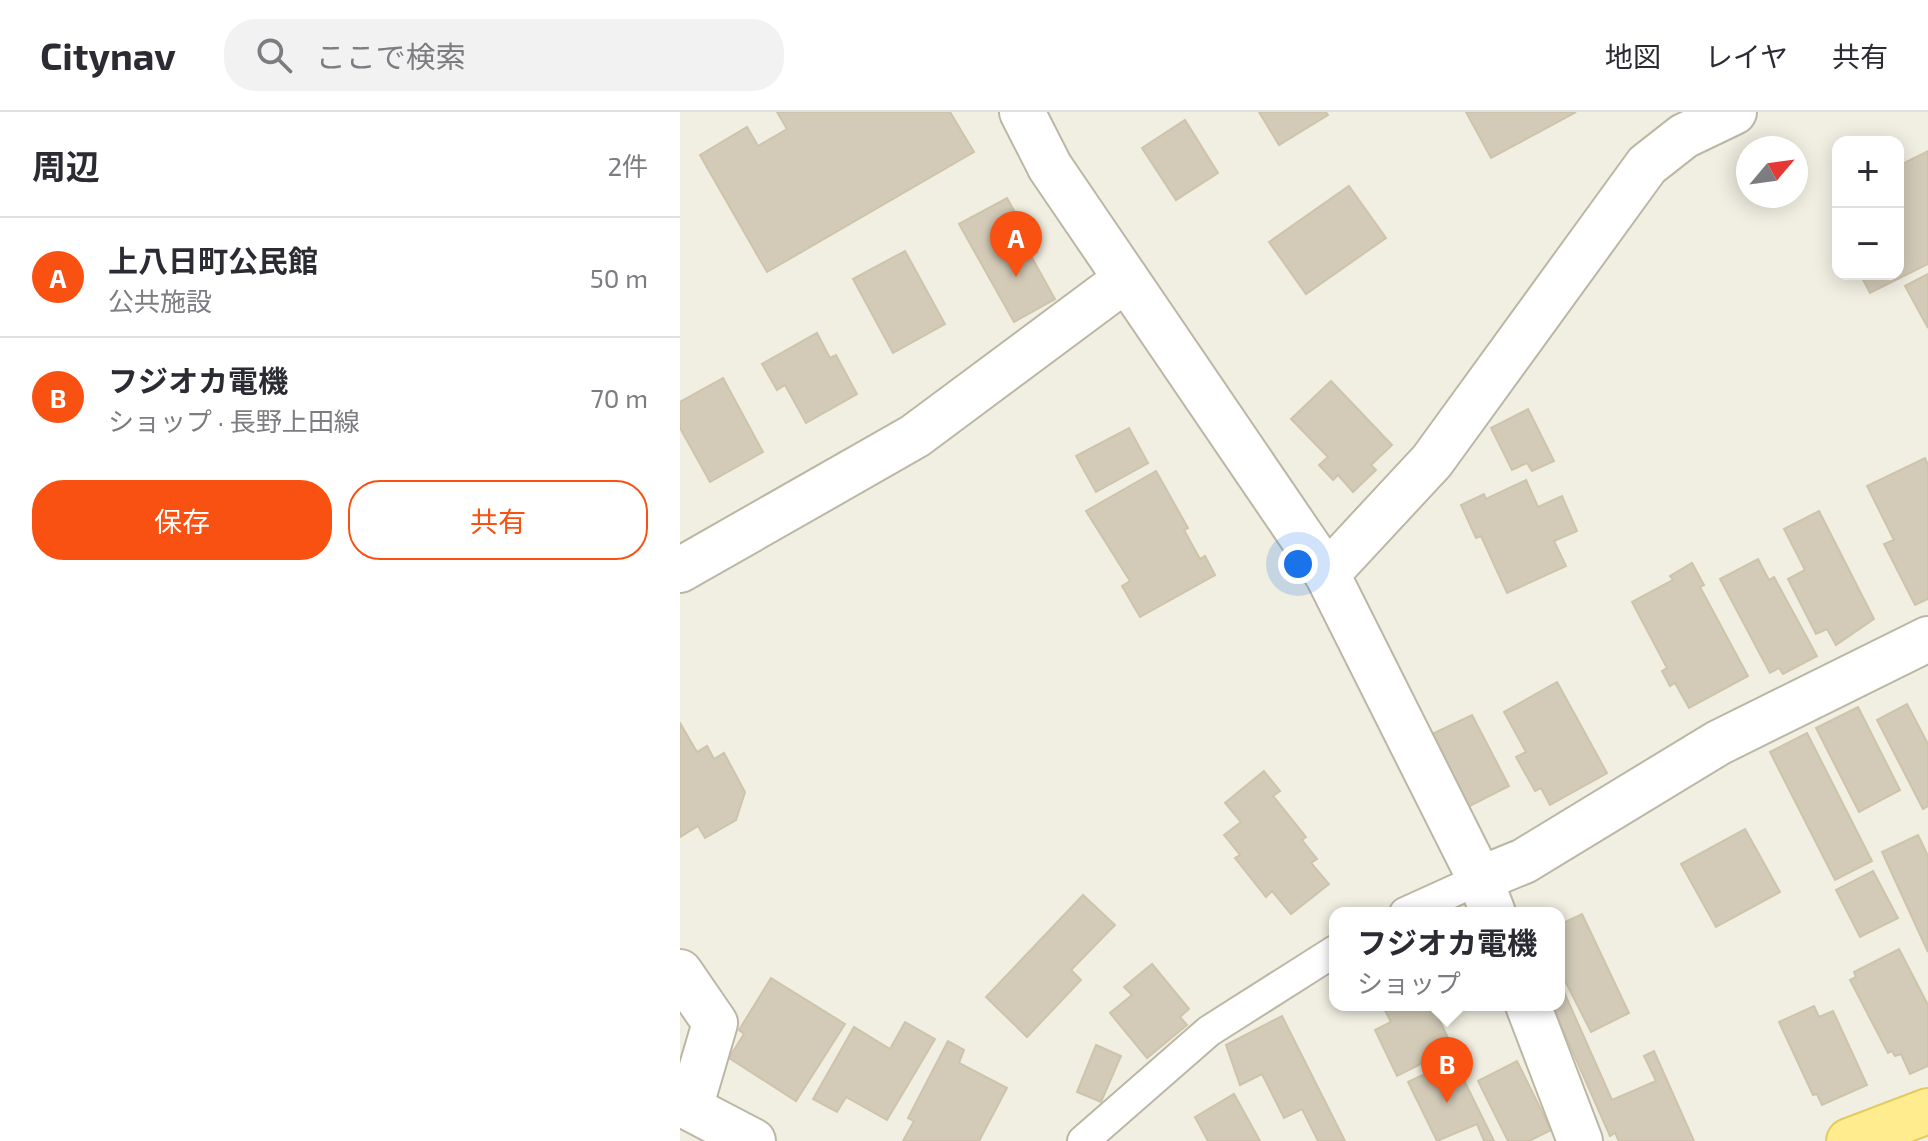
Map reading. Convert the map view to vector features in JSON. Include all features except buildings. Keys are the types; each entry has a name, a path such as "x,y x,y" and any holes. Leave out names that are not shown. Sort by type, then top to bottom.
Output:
{"main road":[{"path":"1849,1141 1928,1111"}],"street":[{"path":"1022,112 1050,167 1327,574 1486,896 1524,861 1718,743 1928,639"},
{"path":"1327,574 1432,461 1647,165 1684,136 1734,112"},
{"path":"680,570 915,436 1126,279"},
{"path":"680,972 715,1023 685,1106 753,1141"},
{"path":"1530,1011 1580,1141"}],"lane":[{"path":"1434,907 1486,896"},
{"path":"1083,1141 1209,1031 1329,955"}],"place":[{"name":"上八日町公民館","path":"1016,277"},
{"name":"フジオカ電機","path":"1447,1103"}]}
